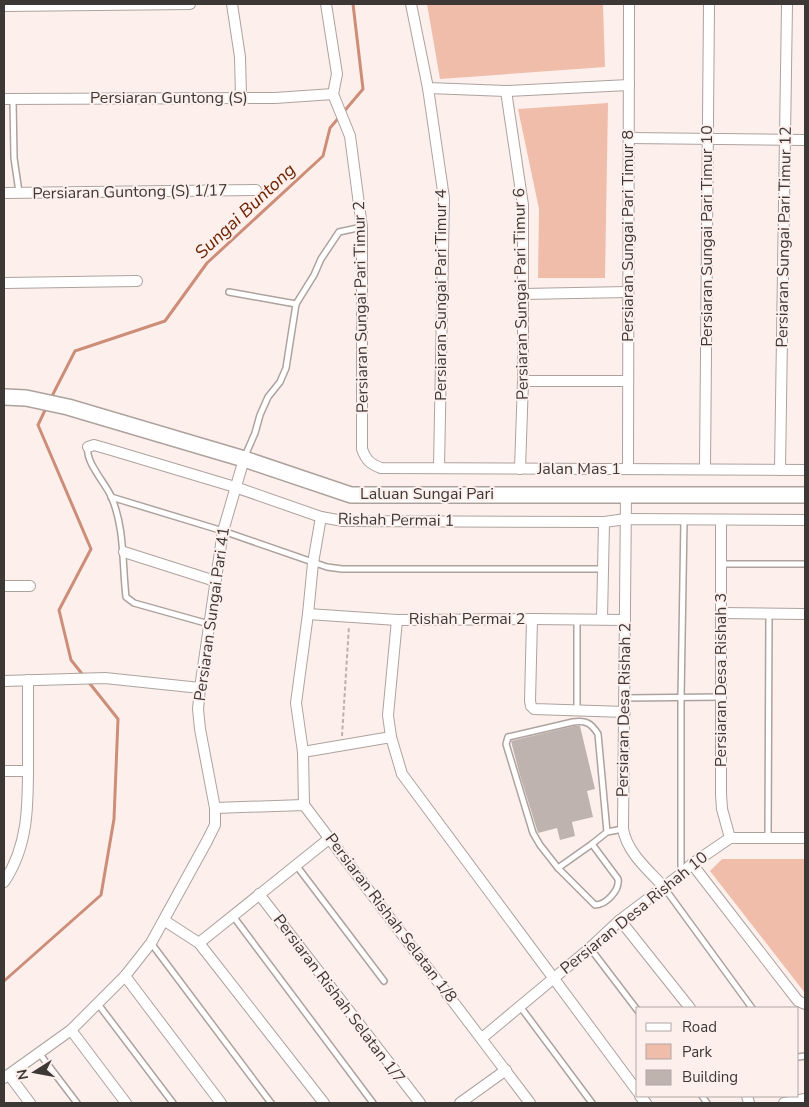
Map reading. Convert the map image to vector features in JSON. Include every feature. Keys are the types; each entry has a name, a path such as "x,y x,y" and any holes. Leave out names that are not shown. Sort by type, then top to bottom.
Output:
{"main road":[{"name":"Laluan Sungai Pari","path":"4,397 26,398 68,407 244,459 352,495 805,495"}],"street":[{"path":"4,6 190,4"},
{"path":"232,4 240,56 241,97"},
{"path":"326,4 337,74 333,94"},
{"name":"Persiaran Sungai Pari Timur 4","path":"411,4 428,88 444,198 439,468"},
{"name":"Persiaran Sungai Pari Timur 8","path":"628,469 629,4"},
{"name":"Persiaran Sungai Pari Timur 10","path":"706,469 709,4"},
{"name":"Persiaran Sungai Pari Timur 12","path":"780,470 788,4"},
{"path":"428,88 506,91 629,85"},
{"name":"Persiaran Sungai Pari Timur 6","path":"506,91 523,205 523,381 520,468"},
{"name":"Persiaran Guntong (S)","path":"8,100 275,98 333,94"},
{"name":"Persiaran Sungai Pari Timur 2","path":"333,94 350,136 362,227 362,449"},
{"path":"629,138 805,140"},
{"name":"Persiaran Guntong (S) 1/17","path":"4,193 256,190"},
{"path":"4,283 136,281"},
{"path":"523,294 628,292"},
{"path":"523,381 628,381"},
{"name":"Rishah Permai 1","path":"88,447 94,445 108,448 235,487 321,517 343,521 604,522 626,519 805,520"},
{"name":"Jalan Mas 1","path":"362,449 366,459 372,465 381,468 805,470"},
{"name":"Persiaran Sungai Pari 41","path":"6,1076 71,1030 125,976 151,943 208,842 214,825 215,808 200,728 198,710 200,688 223,531 244,459"},
{"name":"Persiaran Desa Rishah 2","path":"626,494 623,829 630,849 663,886"},
{"path":"215,808 304,805 302,752 296,703 313,563 321,517"},
{"name":"Persiaran Desa Rishah 3","path":"721,521 720,794 730,838"},
{"path":"602,619 604,522"},
{"path":"124,552 215,581"},
{"path":"4,586 30,586"},
{"name":"Rishah Permai 2","path":"308,614 397,620 625,620"},
{"path":"720,614 805,614"},
{"path":"532,619 531,706 539,710 625,712"},
{"path":"397,620 388,715 390,737 402,774 636,1089"},
{"path":"4,681 105,678 200,688"},
{"path":"4,882 16,863 24,836 28,808 28,680"},
{"path":"302,752 390,737"},
{"path":"4,771 28,771"},
{"name":"Persiaran Rishah Selatan 1/8","path":"304,805 530,1103"},
{"path":"199,943 330,838"},
{"path":"730,838 805,838"},
{"name":"Persiaran Desa Rishah 10","path":"482,1038 519,1005 590,948 620,920 692,864 730,838"},
{"path":"4,863 16,863"},
{"path":"692,864 798,1001 805,1004"},
{"name":"Persiaran Rishah Selatan 1/7","path":"259,894 420,1103"},
{"path":"620,920 689,1007"},
{"path":"164,921 199,943 324,1103"},
{"path":"125,976 221,1103"},
{"path":"71,1030 126,1103"},
{"path":"460,1103 506,1070"},
{"path":"6,1076 30,1103"},
{"path":"784,1103 805,1099"}],"lane":[{"path":"8,100 19,193"},
{"path":"244,459 256,433 260,415 268,397 280,382 286,368 296,304 314,275 321,259 339,232 362,227"},
{"path":"229,292 296,304"},
{"path":"88,447 87,451 92,464 111,497 117,517 124,552 126,597 129,601 209,624"},
{"path":"111,497 223,531 327,567 342,569 603,569"},
{"path":"681,874 684,520"},
{"path":"721,564 805,564"},
{"path":"768,838 770,614"},
{"path":"577,619 577,711"},
{"path":"625,698 720,697"},
{"path":"592,844 618,879 618,889 602,903 594,905 558,868 533,833 506,744 508,737 584,720 592,724 598,734 607,832"},
{"path":"558,868 607,832 623,829"},
{"path":"296,865 384,981"},
{"path":"663,886 751,1007"},
{"path":"233,916 373,1103"},
{"path":"151,943 271,1103"},
{"path":"590,948 636,1008"},
{"path":"98,1004 173,1103"},
{"path":"519,1005 592,1103"},
{"path":"39,1053 77,1103"}],"path":[{"path":"341,745 350,616"}],"green space":[{"path":"427,4 603,4 605,67 440,79"},
{"path":"608,103 605,278 538,278 539,209 518,109"},
{"path":"722,859 805,859 805,993 710,871"}],"building":[{"path":"580,726 595,789 587,791 593,817 572,822 575,836 560,840 557,828 538,833 511,741"}],"waterway":[{"name":"Sungai Buntong","path":"51,398 75,351 165,321 207,263 323,156 330,128 363,89 353,4"},
{"name":"Sungai Buntong","path":"47,406 38,425 91,549 59,610 71,660 83,675"},
{"name":"Sungai Buntong","path":"4,981 101,895 114,819 118,719 87,680"}]}
